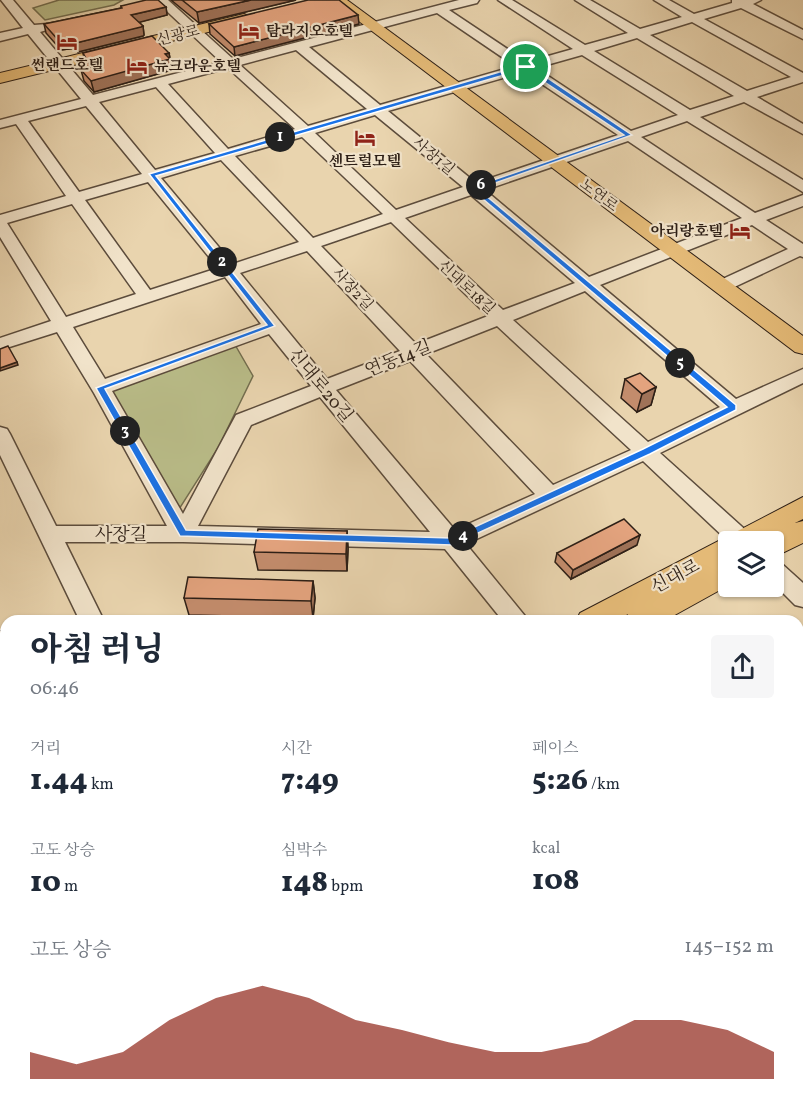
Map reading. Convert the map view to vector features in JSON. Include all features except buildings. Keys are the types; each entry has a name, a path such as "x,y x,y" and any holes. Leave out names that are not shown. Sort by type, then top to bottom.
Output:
{"main road":[{"name":"노연로","path":"338,0 803,347"},
{"name":"신광로","path":"0,78 263,14"},
{"name":"신대로","path":"759,531 803,507"},
{"path":"784,541 803,531"},
{"name":"신대로","path":"601,615 718,553"},
{"name":"신대로","path":"650,615 718,578"}],"street":[{"name":"신대로20길","path":"7,0 228,269 272,326 512,615"},
{"path":"0,124 88,99 473,0"},
{"path":"504,0 803,187"},
{"path":"581,0 803,130"},
{"path":"660,0 803,78"},
{"name":"신대로18길","path":"155,1 195,31 304,130 500,318 646,452 725,531"},
{"path":"183,534 100,388 0,222 223,153 639,35 745,1 803,35"},
{"path":"439,9 802,251"},
{"path":"0,37 54,24"},
{"name":"사장1길","path":"298,45 473,188 733,408"},
{"path":"0,344 311,244 553,160 803,78"},
{"name":"사장2길","path":"158,81 223,153 549,495"},
{"path":"19,119 146,296"},
{"name":"연동14길","path":"183,534 243,420 803,201"},
{"path":"722,286 802,251"},
{"path":"100,388 272,326"},
{"name":"사장길","path":"49,534 183,534 452,541 646,452 803,375"},
{"path":"0,434 89,615"},
{"path":"784,580 803,598"}],"green space":[{"path":"59,0 123,0 114,5 45,20 33,8"},
{"path":"234,343 253,376 218,448 174,517 103,391"}],"place":[{"name":"탐라지오호텔","path":"249,31"},
{"name":"썬랜드호텔","path":"67,42"},
{"name":"뉴크라운호텔","path":"137,66"},
{"name":"센트럴모텔","path":"365,138"},
{"name":"아리랑호텔","path":"740,231"}],"route":[{"path":"526,67 629,135 473,188 733,408 646,452 452,541 183,534 100,388 272,326 152,176 223,153 526,67"}]}
